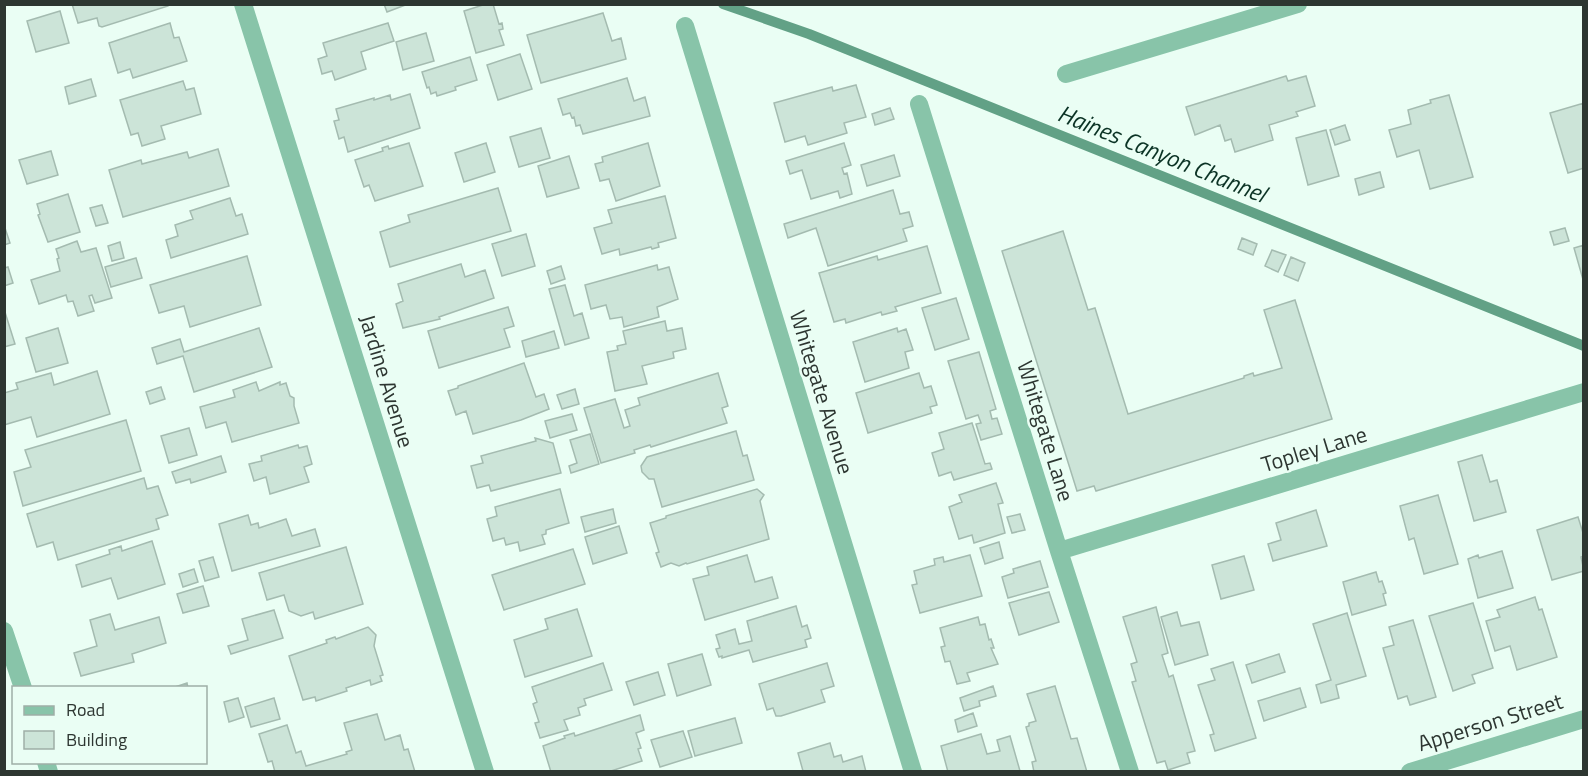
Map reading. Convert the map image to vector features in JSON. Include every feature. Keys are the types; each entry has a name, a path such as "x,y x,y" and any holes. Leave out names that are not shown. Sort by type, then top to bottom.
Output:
{"street":[{"name":"Jardine Avenue","path":"243,4 485,771"},
{"path":"1066,74 1298,4"},
{"name":"Whitegate Avenue","path":"685,26 913,771"},
{"name":"Whitegate Lane","path":"919,104 1130,771"},
{"name":"Topley Lane","path":"1059,551 1584,392"},
{"path":"4,631 23,686"},
{"name":"Apperson Street","path":"1410,771 1584,719"}],"building":[{"path":"72,4 168,4 168,6 102,27 99,26 97,18 78,23"},
{"path":"384,4 408,4 387,12"},
{"path":"493,4 499,24 502,23 503,29 499,30 504,45 476,53 464,11"},
{"path":"60,11 69,43 36,52 27,21"},
{"path":"603,13 612,41 621,38 626,59 541,83 527,35"},
{"path":"170,23 174,38 179,37 187,61 133,78 130,69 118,73 109,43"},
{"path":"388,23 394,41 361,52 366,69 335,80 332,71 322,74 318,59 327,56 323,43"},
{"path":"426,33 434,61 403,70 396,42"},
{"path":"520,54 532,89 498,100 487,65"},
{"path":"470,57 477,80 437,96 436,92 431,94 422,72"},
{"path":"1286,76 1288,81 1306,76 1315,106 1296,112 1298,116 1269,125 1273,140 1235,152 1231,139 1225,141 1220,125 1195,135 1186,107"},
{"path":"627,78 634,101 645,97 650,116 583,134 580,125 576,126 574,117 572,118 570,113 563,115 558,99"},
{"path":"91,79 96,96 69,104 65,87"},
{"path":"183,81 186,90 194,88 201,114 161,126 165,139 142,146 138,133 131,135 120,100"},
{"path":"856,85 866,117 844,123 847,133 808,145 805,136 785,142 774,103 832,87 833,91"},
{"path":"410,94 420,128 348,152 344,137 339,139 334,121 339,120 336,109 374,98 374,100 390,95 391,100"},
{"path":"1449,95 1473,177 1430,189 1419,150 1397,157 1389,130 1411,124 1408,110 1431,103 1430,100"},
{"path":"1584,103 1584,168 1568,173 1550,113"},
{"path":"890,108 894,119 875,125 872,114"},
{"path":"1345,125 1350,140 1335,145 1330,130"},
{"path":"541,128 550,158 519,167 510,137"},
{"path":"1326,130 1339,176 1308,185 1296,138"},
{"path":"409,143 423,186 375,201 369,185 364,187 355,160 383,151 382,148 388,146 389,149"},
{"path":"486,143 495,172 464,182 455,153"},
{"path":"648,143 660,186 616,201 609,179 600,181 595,164 603,162 602,157"},
{"path":"844,143 851,165 842,168 844,174 847,173 852,194 840,198 838,191 811,199 802,170 790,174 786,161"},
{"path":"218,149 229,186 123,217 109,170 141,160 142,164 187,152 189,158"},
{"path":"51,151 58,175 27,184 19,160"},
{"path":"894,155 900,176 867,186 861,165"},
{"path":"569,156 579,188 547,197 538,166"},
{"path":"1380,172 1384,187 1359,195 1355,179"},
{"path":"498,188 511,231 390,267 380,232 410,222 408,215"},
{"path":"893,190 900,214 909,212 913,226 903,229 907,241 828,266 816,228 788,238 784,224"},
{"path":"68,194 80,232 48,242 38,215 40,214 37,204"},
{"path":"665,196 676,238 658,243 659,247 652,249 651,247 620,255 619,249 602,254 594,228 612,223 608,210"},
{"path":"230,198 236,216 242,214 248,234 171,258 166,240 178,236 175,225 193,219 190,211"},
{"path":"102,205 108,223 96,226 90,208"},
{"path":"4,225 10,243 4,245"},
{"path":"1565,228 1569,241 1554,245 1550,232"},
{"path":"1063,231 1088,310 1095,308 1128,414 1244,378 1253,373 1254,376 1282,368 1264,310 1295,300 1332,419 1096,491 1094,486 1077,491 1002,251"},
{"path":"526,234 535,266 502,276 492,244"},
{"path":"1242,238 1257,244 1253,255 1238,249"},
{"path":"77,241 81,252 96,248 112,298 95,303 92,295 89,296 94,311 78,316 73,301 68,302 66,295 39,304 31,280 60,271 56,249"},
{"path":"120,242 124,258 112,261 108,246"},
{"path":"1584,245 1584,283 1574,248"},
{"path":"927,246 941,293 895,307 897,311 882,315 881,312 846,323 845,319 834,322 819,273 877,256 878,260"},
{"path":"1272,250 1286,255 1278,272 1265,266"},
{"path":"247,256 261,305 190,327 184,306 159,313 150,285"},
{"path":"1291,257 1305,263 1298,281 1284,275"},
{"path":"136,258 142,278 111,287 105,267"},
{"path":"461,264 465,277 485,270 494,298 439,317 440,319 403,328 396,304 403,301 398,284"},
{"path":"657,265 658,270 669,267 678,299 657,307 659,317 624,327 622,317 610,319 606,305 591,309 585,285"},
{"path":"561,266 565,279 551,284 547,271"},
{"path":"8,267 13,283 4,286 4,268"},
{"path":"565,285 574,316 582,313 589,338 565,345 549,289"},
{"path":"956,298 969,339 935,350 922,308"},
{"path":"508,307 514,326 504,329 510,347 439,368 428,331"},
{"path":"4,309 15,344 4,347"},
{"path":"665,321 667,331 682,328 686,349 673,352 674,358 642,366 647,384 615,391 607,352 618,350 617,346 626,344 623,331"},
{"path":"58,328 68,363 36,372 26,338"},
{"path":"259,328 272,367 194,392 183,356 157,364 152,348 180,339 184,352"},
{"path":"897,328 898,332 906,329 913,350 905,352 909,368 865,382 853,342"},
{"path":"554,331 559,348 526,357 522,341"},
{"path":"979,352 996,409 990,411 992,419 997,418 1002,434 981,440 976,424 981,423 978,415 966,419 948,361"},
{"path":"524,363 536,397 544,394 549,409 473,434 466,411 456,415 448,391"},
{"path":"97,371 110,414 37,437 31,417 4,425 4,393 18,389 16,383 51,373 54,385"},
{"path":"718,373 728,406 722,408 727,423 651,447 650,445 634,450 635,453 601,463 584,408 615,399 624,428 630,426 625,410 640,405 638,398"},
{"path":"919,373 924,388 931,386 937,405 930,407 932,413 868,433 856,393"},
{"path":"256,382 259,391 280,382 280,385 286,383 290,396 294,398 299,423 232,442 226,422 206,428 200,407 235,397 233,390"},
{"path":"161,387 165,399 150,404 146,392"},
{"path":"575,389 579,404 562,409 557,395"},
{"path":"572,414 577,430 550,438 545,421"},
{"path":"126,420 141,471 23,506 14,472 31,467 25,450"},
{"path":"972,423 985,464 990,463 992,469 954,480 951,472 939,476 932,453 944,449 939,433"},
{"path":"189,428 197,455 169,463 161,436"},
{"path":"736,431 743,456 747,455 754,480 662,507 654,479 649,479 642,472 641,466 647,457"},
{"path":"590,434 599,464 571,473 569,466 577,463 570,440"},
{"path":"535,438 553,443 561,473 491,491 489,485 477,488 471,466 483,463 481,456 536,441"},
{"path":"298,445 299,448 307,446 312,464 304,467 309,482 270,494 266,477 254,481 249,464 262,461 261,456"},
{"path":"1482,455 1490,482 1497,480 1506,512 1474,521 1458,462"},
{"path":"221,456 226,472 191,483 190,479 176,483 172,472"},
{"path":"144,478 147,489 158,486 168,515 156,519 159,529 58,560 53,542 37,547 27,514"},
{"path":"996,483 1003,503 998,504 1005,533 974,543 972,535 959,539 949,507 962,502 959,495"},
{"path":"560,489 569,523 546,530 546,534 542,535 545,544 520,551 518,542 506,545 504,538 493,541 487,519 497,516 495,507"},
{"path":"757,489 764,495 760,501 769,539 687,564 679,566 671,563 661,567 650,523 666,518 666,516"},
{"path":"1438,495 1458,564 1424,574 1414,538 1409,540 1400,506"},
{"path":"613,509 616,523 585,532 581,517"},
{"path":"1316,510 1327,546 1273,561 1268,544 1281,540 1276,523"},
{"path":"1020,514 1025,530 1012,533 1007,517"},
{"path":"248,515 251,525 258,523 259,528 286,519 292,536 315,529 320,546 232,571 219,524"},
{"path":"1578,517 1584,536 1584,556 1581,557 1584,571 1552,580 1537,530"},
{"path":"619,526 627,553 593,564 585,537"},
{"path":"152,541 165,584 118,599 111,578 82,587 76,565 110,554 109,550 121,546 122,551"},
{"path":"999,542 1003,558 985,564 980,548"},
{"path":"346,547 363,604 315,619 313,612 301,616 289,611 284,595 267,600 259,573"},
{"path":"573,549 585,584 504,610 492,575"},
{"path":"1502,551 1513,588 1478,598 1468,559"},
{"path":"747,555 755,582 772,577 778,598 705,620 693,579 709,575 707,567"},
{"path":"970,555 982,596 920,613 912,585 917,584 914,571 935,565 934,559 943,557 944,562"},
{"path":"1244,556 1254,590 1221,599 1212,565"},
{"path":"213,557 219,577 205,581 199,561"},
{"path":"1040,561 1048,587 1008,598 1002,577 1014,573 1013,569"},
{"path":"194,569 198,582 183,587 179,574"},
{"path":"1376,572 1386,593 1383,594 1386,605 1352,615 1343,582"},
{"path":"203,586 209,606 183,613 177,594"},
{"path":"1049,592 1059,622 1019,635 1009,603"},
{"path":"1535,597 1539,610 1542,609 1557,657 1517,670 1510,646 1495,651 1486,621 1500,617 1497,610"},
{"path":"1473,603 1493,668 1472,675 1475,683 1453,691 1429,616"},
{"path":"796,606 802,627 807,625 811,638 805,640 807,647 753,662 749,650 719,657 716,649 720,648 716,635 735,629 739,644 752,641 747,621"},
{"path":"1156,607 1168,653 1162,655 1169,677 1173,675 1195,751 1187,753 1190,763 1168,770 1165,761 1157,763 1132,682 1136,681 1131,664 1137,662 1123,617"},
{"path":"577,609 592,656 525,677 514,640 548,629 545,619"},
{"path":"274,610 283,638 231,654 228,646 248,640 242,619"},
{"path":"1177,612 1181,626 1199,622 1208,655 1175,665 1161,617"},
{"path":"1347,613 1366,676 1336,685 1339,698 1321,703 1316,685 1331,680 1313,624"},
{"path":"110,614 115,630 159,617 166,643 132,654 134,662 81,676 74,653 97,646 90,620"},
{"path":"978,617 980,625 985,624 998,664 967,673 970,681 957,684 950,661 945,662 941,647 945,646 940,628"},
{"path":"1413,620 1436,697 1410,705 1407,696 1398,699 1383,648 1394,645 1389,627"},
{"path":"368,627 376,635 374,646 383,675 380,676 382,681 371,685 370,680 346,688 347,691 316,701 315,697 303,700 289,656 327,643 326,640 335,637 336,639"},
{"path":"702,654 711,685 677,696 668,664"},
{"path":"1279,654 1285,672 1252,683 1246,665"},
{"path":"1233,662 1256,738 1215,751 1210,735 1214,734 1198,685 1215,680 1211,669"},
{"path":"603,663 612,690 584,699 586,705 578,708 580,715 564,720 568,730 540,738 535,723 539,722 533,704 537,702 532,687"},
{"path":"827,663 834,686 821,690 825,702 781,716 776,716 773,708 767,710 759,684"},
{"path":"658,672 665,695 634,705 626,682"},
{"path":"993,686 996,696 979,701 980,706 964,711 960,698"},
{"path":"1055,686 1071,739 1077,738 1087,772 1034,772 1032,762 1036,761 1026,727 1029,723 1036,721 1027,694"},
{"path":"1300,688 1306,707 1264,721 1258,701"},
{"path":"238,698 244,717 229,722 224,702"},
{"path":"274,698 280,719 251,727 245,707"},
{"path":"973,713 977,726 958,732 955,720"},
{"path":"377,714 385,740 400,735 404,750 408,749 415,772 275,772 272,761 268,762 259,734 287,725 296,753 301,751 306,766 347,754 346,752 352,750 344,723"},
{"path":"640,715 644,730 636,733 642,761 608,772 551,772 543,746 565,738 564,736 574,733 575,736"},
{"path":"735,718 742,743 695,756 688,731"},
{"path":"683,731 692,757 660,767 651,740"},
{"path":"981,734 987,754 1000,751 997,740 1010,736 1020,771 948,772 941,746"},
{"path":"830,743 834,757 841,755 843,762 862,756 866,772 803,771 798,753"}],"waterway":[{"name":"Haines Canyon Channel","path":"723,4 809,34 1584,346"}]}
